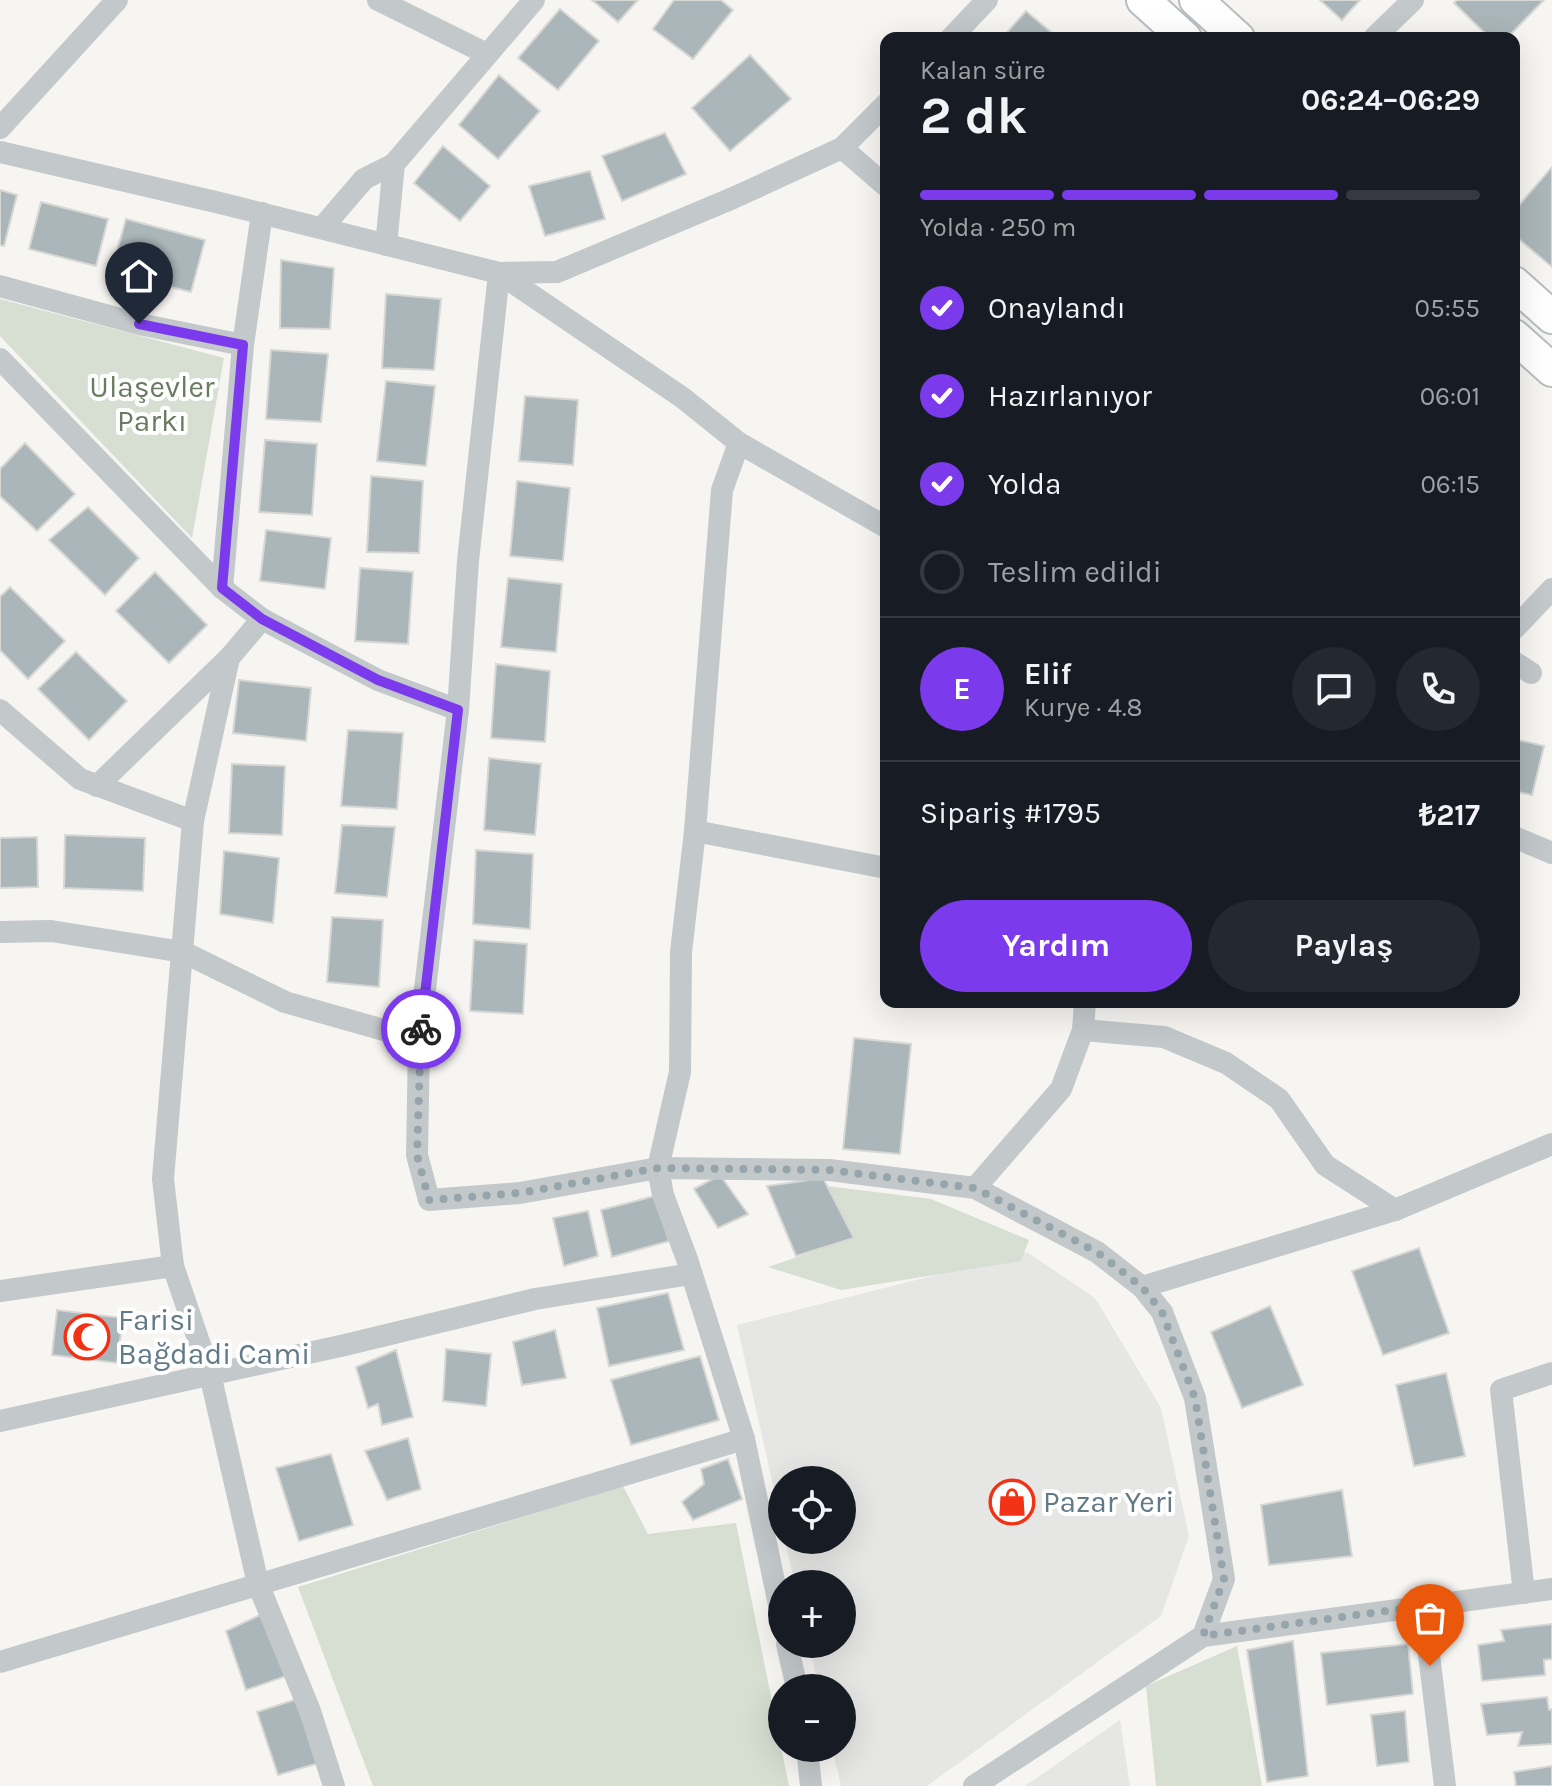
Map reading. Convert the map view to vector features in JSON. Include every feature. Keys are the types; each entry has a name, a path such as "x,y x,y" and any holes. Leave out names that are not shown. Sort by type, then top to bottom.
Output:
{"main road":[{"path":"1143,0 1178,32"},
{"path":"1196,0 1231,32"},
{"path":"1520,288 1552,317"},
{"path":"1520,341 1552,370"}],"street":[{"path":"0,128 117,0"},
{"path":"378,0 487,54"},
{"path":"322,228 364,179 394,164 534,0"},
{"path":"957,32 987,0"},
{"path":"1380,32 1413,0"},
{"path":"0,152 262,213 499,273 557,272 842,148 880,110"},
{"path":"842,148 880,181"},
{"path":"386,245 394,164"},
{"path":"222,588 243,345 262,213"},
{"path":"499,273 683,398 739,443 880,524"},
{"path":"499,273 468,561 458,710 419,1040 417,1155 429,1200 520,1193 658,1168 829,1170 975,1188 1097,1252 1142,1287 1162,1312 1195,1398 1224,1579 1203,1636"},
{"path":"0,286 139,324 243,345"},
{"path":"0,359 222,588 262,619 378,680 458,710"},
{"path":"739,443 722,490 695,831 681,952 680,1072 658,1168 663,1195 744,1439 772,1570"},
{"path":"1520,623 1552,589"},
{"path":"97,786 229,658 262,619"},
{"path":"229,658 193,821 163,1179 173,1266 210,1374 258,1584 310,1711 334,1786"},
{"path":"0,710 80,779 193,821"},
{"path":"695,831 880,867"},
{"path":"1520,840 1552,853"},
{"path":"0,932 51,931 183,952 285,1002 419,1040"},
{"path":"975,1188 1061,1089 1083,1030 1085,1008"},
{"path":"1083,1030 1164,1037 1226,1063 1279,1099 1325,1165 1395,1210"},
{"path":"1142,1287 1395,1210 1552,1144"},
{"path":"0,1291 173,1266"},
{"path":"0,1421 535,1299 691,1274"},
{"path":"1524,1593 1501,1390 1552,1373"},
{"path":"0,1662 744,1439"},
{"path":"974,1786 1203,1636 1552,1589"},
{"path":"1423,1606 1445,1786"},
{"path":"808,1762 811,1786"}],"shaded area":[{"name":"Pazar Yeri","path":"1027,1252 1095,1298 1161,1408 1189,1536 1161,1616 927,1786 841,1786 835,1762 856,1762 856,1674 816,1674 812,1658 856,1658 856,1570 792,1570 788,1554 856,1554 856,1466 769,1466 737,1325"},
{"path":"1120,1720 1130,1786 1025,1786"}],"green space":[{"name":"Ulaşevler Parkı","path":"0,299 224,358 192,538 0,336"},
{"path":"827,1186 931,1199 1029,1240 1021,1261 841,1290 768,1267 853,1238"},
{"path":"623,1486 648,1534 736,1523 768,1682 768,1762 784,1762 789,1786 373,1786 298,1587"},
{"path":"1237,1646 1262,1786 1156,1786 1146,1686"}],"building":[{"path":"592,0 638,0 618,22"},
{"path":"674,0 721,0 733,10 693,59 653,29"},
{"path":"1320,0 1360,0 1342,20"},
{"path":"1457,0 1544,0 1513,32 1484,32 1454,3"},
{"path":"560,9 599,41 558,90 518,58"},
{"path":"1026,11 1051,32 1007,32"},
{"path":"750,55 791,99 730,151 692,108"},
{"path":"499,75 540,111 498,159 459,125"},
{"path":"665,133 686,174 622,201 602,156"},
{"path":"443,146 490,186 460,221 414,183"},
{"path":"1552,167 1552,267 1520,240 1520,204"},
{"path":"590,171 605,219 545,236 529,186"},
{"path":"0,190 17,195 4,246 0,245"},
{"path":"41,202 108,219 96,266 29,249"},
{"path":"126,219 205,240 191,292 111,272"},
{"path":"281,260 334,268 330,329 280,328"},
{"path":"386,294 441,299 434,370 382,368"},
{"path":"271,350 328,354 321,422 266,419"},
{"path":"386,381 435,386 426,466 377,461"},
{"path":"525,396 578,400 573,465 519,461"},
{"path":"265,440 317,444 312,515 259,512"},
{"path":"25,443 75,494 37,531 0,496 0,469"},
{"path":"371,476 423,481 419,553 367,552"},
{"path":"517,481 570,488 563,561 510,556"},
{"path":"88,507 139,558 105,595 49,540"},
{"path":"266,530 331,538 325,589 260,581"},
{"path":"360,568 413,572 408,644 355,641"},
{"path":"155,572 207,625 169,663 116,611"},
{"path":"508,578 562,584 556,652 501,647"},
{"path":"10,587 65,641 28,679 0,650 0,597"},
{"path":"76,652 127,701 89,740 38,689"},
{"path":"496,664 550,671 545,742 491,738"},
{"path":"239,680 311,688 306,741 233,733"},
{"path":"348,730 403,733 397,809 341,806"},
{"path":"1520,740 1544,746 1532,795 1520,792"},
{"path":"489,758 541,764 535,835 484,830"},
{"path":"232,764 285,766 282,835 229,833"},
{"path":"342,825 395,827 387,897 335,893"},
{"path":"65,835 145,838 143,891 64,888"},
{"path":"37,837 38,887 0,888 0,838"},
{"path":"476,850 533,854 530,929 473,924"},
{"path":"224,851 279,858 273,923 220,914"},
{"path":"332,917 383,920 379,987 327,982"},
{"path":"474,940 527,944 523,1014 470,1011"},
{"path":"854,1038 911,1044 900,1154 843,1149"},
{"path":"720,1175 748,1214 718,1228 694,1189"},
{"path":"823,1178 854,1238 796,1256 767,1186"},
{"path":"655,1196 669,1241 612,1257 601,1210"},
{"path":"588,1211 598,1256 564,1266 553,1218"},
{"path":"1419,1248 1449,1333 1383,1355 1352,1271"},
{"path":"668,1293 684,1350 609,1366 597,1308"},
{"path":"1270,1306 1303,1385 1242,1408 1211,1332"},
{"name":"Farisi Bağdadi Cami","path":"57,1310 123,1318 117,1363 52,1355"},
{"path":"555,1330 566,1378 522,1385 513,1342"},
{"path":"446,1349 491,1354 486,1406 443,1401"},
{"path":"396,1350 413,1417 382,1425 378,1404 368,1408 356,1367"},
{"path":"700,1356 719,1420 631,1445 611,1380"},
{"path":"1446,1373 1465,1456 1414,1466 1396,1385"},
{"path":"408,1438 421,1489 387,1500 365,1451"},
{"path":"331,1454 353,1525 299,1541 276,1468"},
{"path":"728,1459 742,1499 693,1520 682,1502 704,1484 701,1469"},
{"path":"1342,1490 1352,1556 1269,1565 1261,1505"},
{"path":"262,1614 286,1676 246,1690 226,1631"},
{"path":"1552,1624 1552,1659 1544,1660 1545,1675 1482,1681 1478,1645 1504,1641 1501,1630"},
{"path":"1293,1641 1308,1776 1267,1782 1247,1650"},
{"path":"1408,1644 1413,1694 1327,1705 1321,1653"},
{"path":"1547,1697 1549,1710 1552,1709 1552,1744 1518,1746 1522,1732 1487,1735 1481,1704"},
{"path":"297,1699 319,1763 278,1775 257,1712"},
{"path":"1405,1711 1409,1762 1377,1766 1371,1715"},
{"path":"1552,1766 1552,1786 1516,1786 1514,1772"}],"way so far":[{"path":"421,1029 417,1155 429,1200 520,1193 658,1168 829,1170 975,1188 1097,1252 1142,1287 1162,1312 1195,1398 1224,1579 1203,1636 1423,1606 1430,1666"}],"place":[{"name":"Farisi Bağdadi Cami","path":"87,1337"},
{"name":"Pazar Yeri","path":"1012,1502"}],"route":[{"path":"139,324 243,345 222,588 262,619 378,680 458,710 421,1029"}]}
